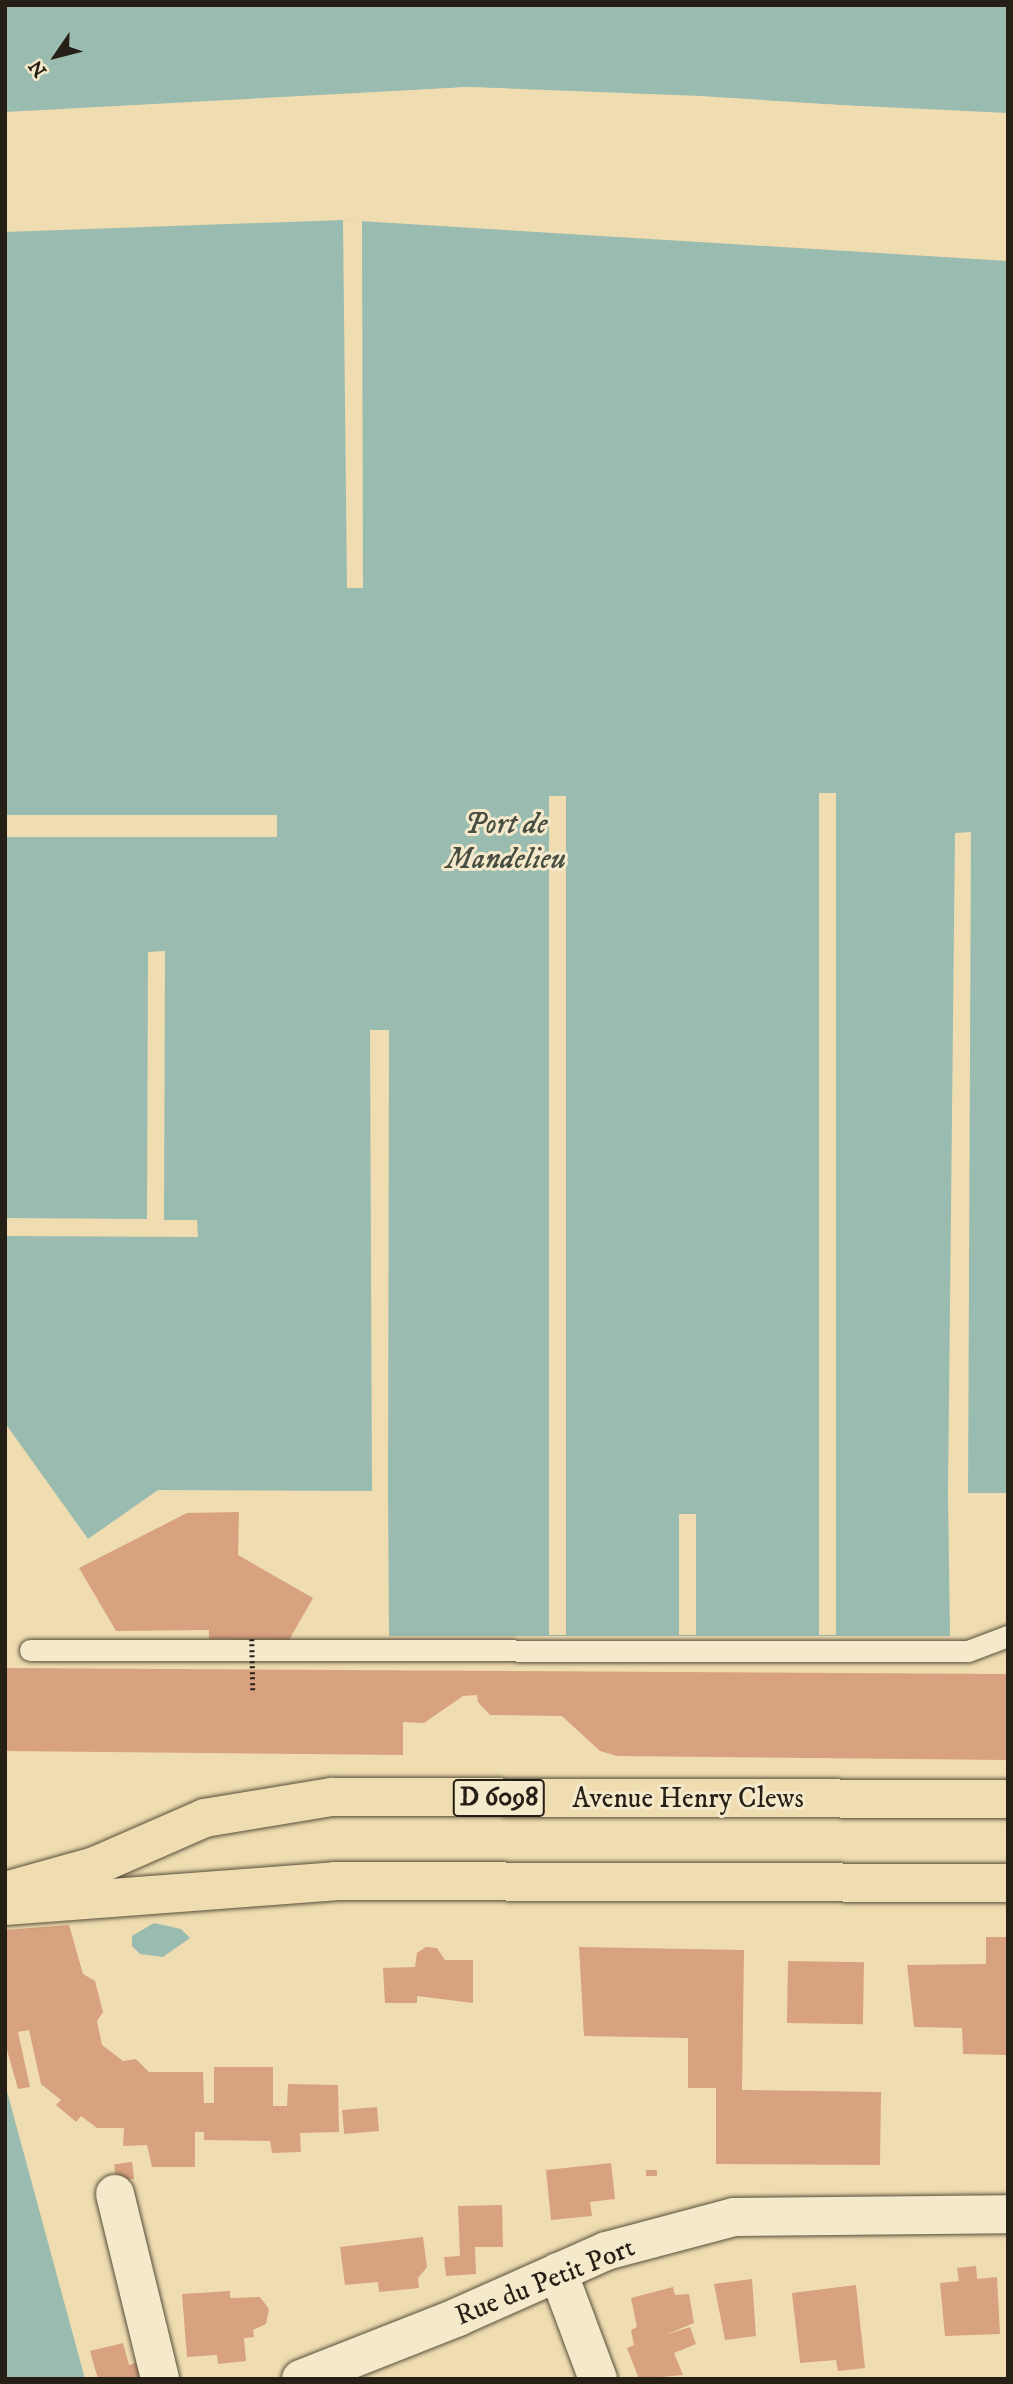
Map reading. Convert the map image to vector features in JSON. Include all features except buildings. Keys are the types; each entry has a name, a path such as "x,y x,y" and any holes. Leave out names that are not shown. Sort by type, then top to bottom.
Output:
{"main road":[{"name":"Avenue Henry Clews","path":"5,1891 95,1866 205,1818 332,1797 1008,1799"},
{"path":"5,1906 335,1881 1008,1883"}],"street":[{"path":"116,2194 160,2379"},
{"name":"Rue du Petit Port","path":"301,2379 606,2252 734,2217 1008,2214"},
{"path":"558,2272 598,2379"}],"lane":[{"path":"30,1650 968,1651 1008,1636"}],"path":[{"path":"252,1639 253,1692"}],"water":[{"path":"5,5 1008,5 1008,113 468,87 5,112"},
{"name":"Port de Mandelieu","path":"343,220 1008,261 1008,1493 948,1493 950,1636 389,1636 388,1491 158,1490 88,1539 5,1423 5,232"},
{"path":"154,1923 181,1929 190,1938 163,1957 140,1954 132,1946 132,1936"},
{"path":"5,2084 85,2379 5,2379"}],"pier":[{"path":"468,87 701,96 1008,116 468,91 5,116"},
{"path":"343,220 362,221 363,588 347,588"},
{"path":"819,793 836,793 836,1635 819,1635"},
{"path":"549,796 566,796 566,1635 549,1635"},
{"path":"5,815 277,815 277,837 5,837"},
{"path":"971,832 968,1493 948,1493 955,833"},
{"path":"165,951 164,1220 197,1220 198,1237 5,1236 5,1218 147,1219 148,952"},
{"path":"370,1030 389,1030 388,1491 372,1492"},
{"path":"679,1514 696,1514 696,1635 679,1635"}]}
